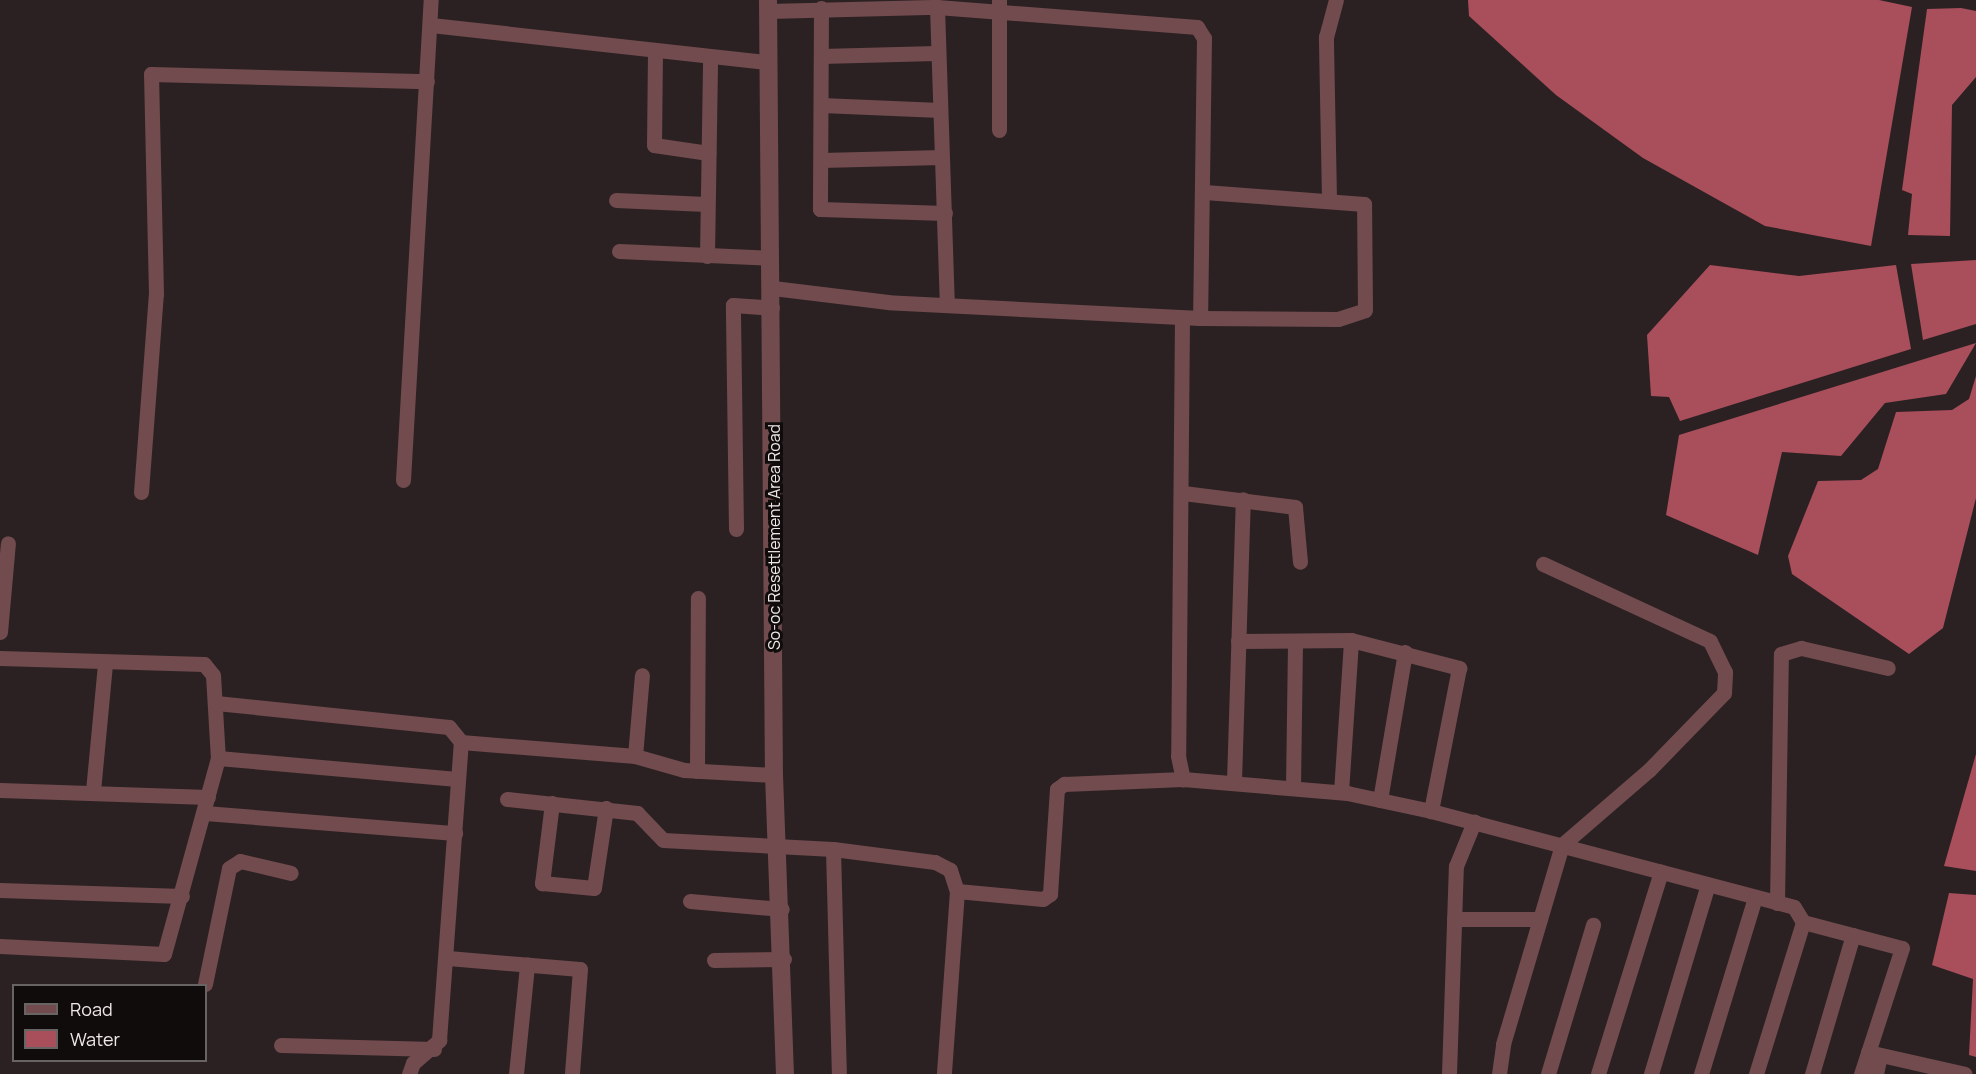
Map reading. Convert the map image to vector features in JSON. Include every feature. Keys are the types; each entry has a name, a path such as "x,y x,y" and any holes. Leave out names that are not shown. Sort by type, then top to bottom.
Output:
{"street":[{"path":"403,480 431,0"},
{"path":"1329,199 1326,37 1336,0"},
{"path":"768,5 821,9 998,6 1197,27 1204,38 1204,192 1200,318"},
{"name":"So-oc Resettlement Area Road","path":"768,5 767,62 773,288 774,775 781,844 785,1074"},
{"path":"998,6 999,130"},
{"path":"937,7 936,53 945,213 947,305"},
{"path":"821,9 821,160 824,213 945,213"},
{"path":"431,25 710,58 767,62"},
{"path":"655,51 654,146 708,153"},
{"path":"821,56 936,53"},
{"path":"707,256 710,58"},
{"path":"141,492 156,294 151,74 427,81"},
{"path":"821,105 940,110"},
{"path":"821,160 942,157"},
{"path":"773,288 947,305 1182,319 1338,319 1364,313 1366,207 1329,199 1204,192"},
{"path":"616,200 706,204"},
{"path":"619,251 771,258"},
{"path":"736,529 733,306 772,308"},
{"path":"1182,319 1183,493 1178,756 1183,779"},
{"path":"1183,493 1295,507 1300,562"},
{"path":"1234,781 1243,499"},
{"path":"0,632 8,543"},
{"path":"1499,1074 1562,845 1649,770 1724,693 1725,672 1710,641 1544,564"},
{"path":"698,598 698,771"},
{"path":"1238,641 1351,640 1405,652 1460,671 1431,811"},
{"path":"1341,792 1351,640"},
{"path":"1293,787 1295,641"},
{"path":"1777,903 1781,654 1801,648 1888,668"},
{"path":"1380,800 1405,652"},
{"path":"0,658 105,663 204,664 213,675 218,758 205,813 164,954 0,946"},
{"path":"93,791 105,663"},
{"path":"635,756 642,675"},
{"path":"216,703 449,727 461,742 456,779 448,958 434,1049 413,1063 409,1074"},
{"path":"461,742 635,756 698,771 774,775"},
{"path":"218,758 456,779"},
{"path":"957,891 1043,899 1050,894 1057,789 1064,784 1183,779 1234,781 1341,792 1431,811 1794,907 1803,922 1902,948 1874,1054 1861,1074"},
{"path":"0,790 93,791 208,797"},
{"path":"507,799 637,813 663,840 781,844 833,849 935,861 950,870 957,891 944,1074"},
{"path":"552,803 542,882 594,888 606,808"},
{"path":"205,813 455,833"},
{"path":"1449,1074 1456,866 1474,822"},
{"path":"833,849 839,1074"},
{"path":"205,984 229,868 240,861 291,873"},
{"path":"1598,1074 1661,872"},
{"path":"1651,1074 1708,884"},
{"path":"0,890 182,896"},
{"path":"1701,1074 1755,897"},
{"path":"690,901 782,909"},
{"path":"1454,919 1540,919"},
{"path":"1756,1074 1803,922"},
{"path":"1548,1074 1593,925"},
{"path":"1812,1074 1853,935"},
{"path":"448,958 580,969 572,1074"},
{"path":"714,960 784,959"},
{"path":"516,1074 527,965"},
{"path":"281,1045 434,1049"},
{"path":"1874,1054 1876,1074"},
{"path":"1874,1054 1965,1074"}],"water":[{"path":"1468,0 1879,0 1912,7 1871,246 1765,226 1643,158 1556,95 1469,16"},
{"path":"1961,8 1976,11 1976,77 1952,105 1950,236 1908,235 1912,194 1902,190 1927,9"},
{"path":"1976,260 1976,324 1923,340 1911,264"},
{"path":"1710,265 1799,276 1896,265 1911,349 1680,421 1669,397 1651,396 1647,335"},
{"path":"1976,343 1946,394 1885,403 1841,456 1782,452 1758,555 1666,515 1679,435"},
{"path":"1976,376 1976,498 1943,628 1909,654 1792,574 1788,556 1818,481 1861,480 1878,469 1896,412 1952,410 1969,399"},
{"path":"1976,754 1976,871 1944,866"},
{"path":"1949,893 1976,895 1976,1057 1969,1055 1973,979 1932,965"}]}
